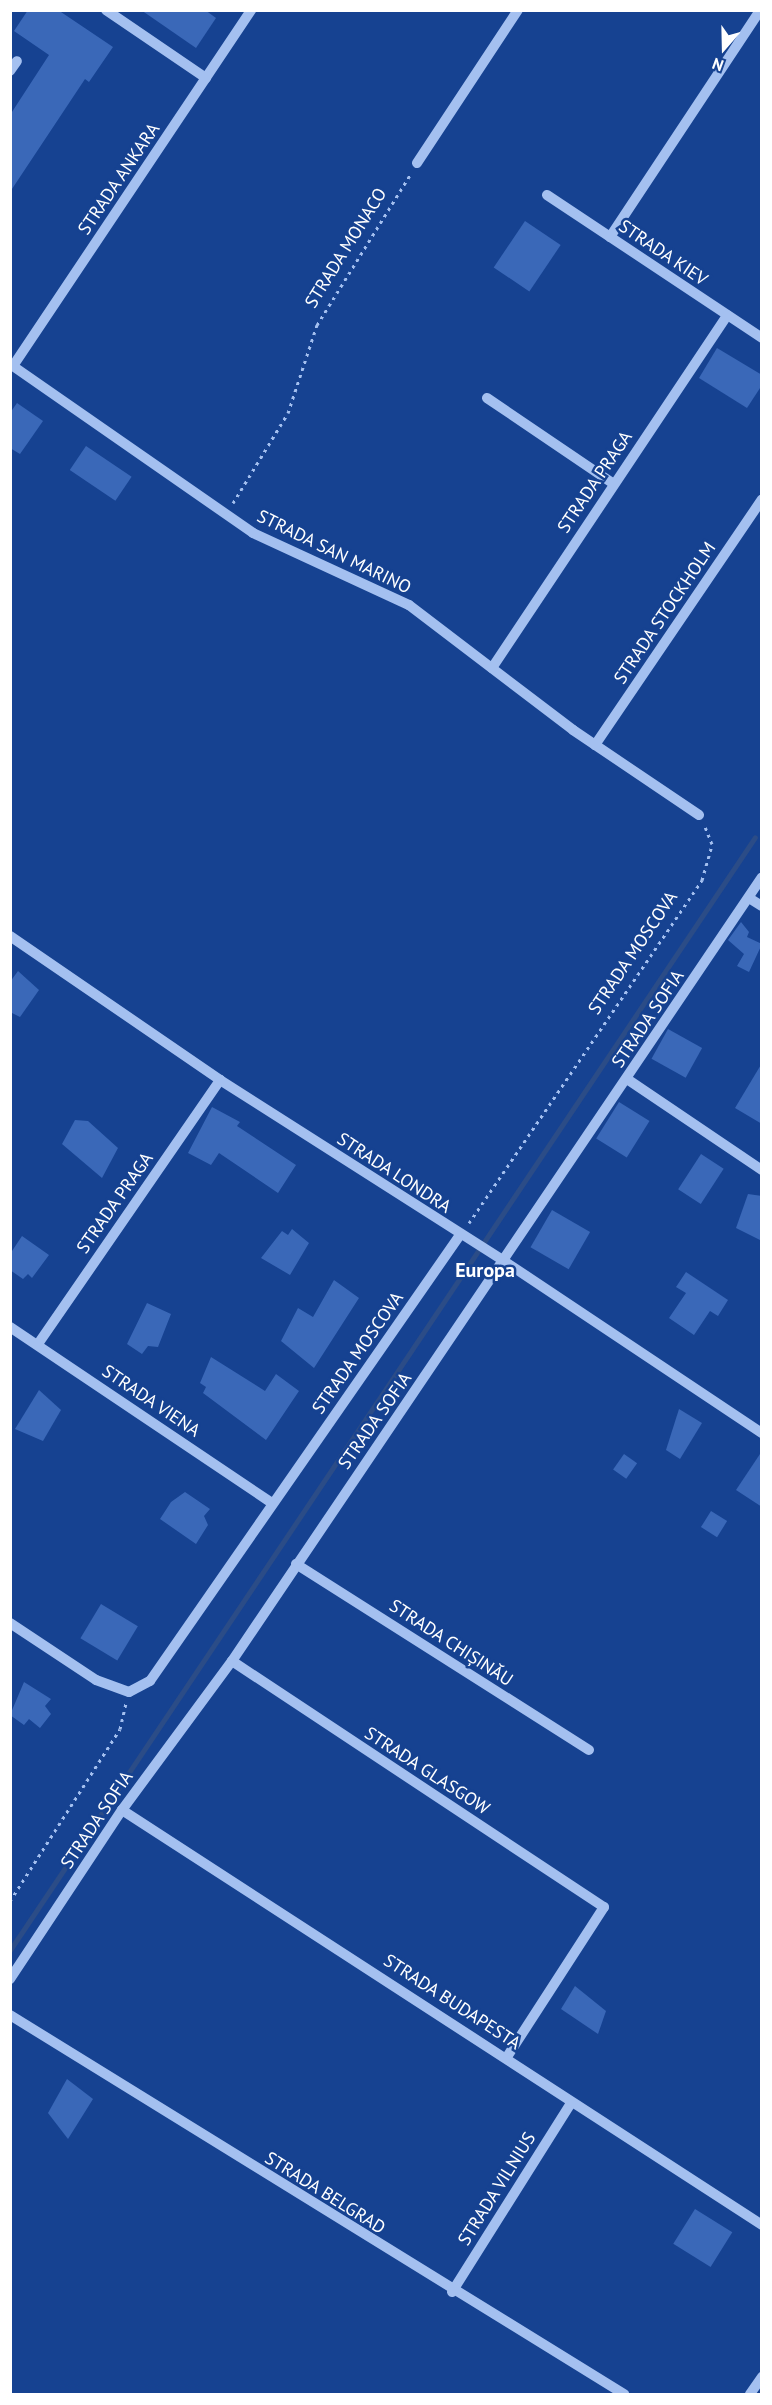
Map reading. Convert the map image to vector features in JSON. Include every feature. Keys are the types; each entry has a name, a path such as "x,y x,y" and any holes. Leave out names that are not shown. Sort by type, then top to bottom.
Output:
{"street":[{"path":"106,10 206,78"},
{"name":"STRADA ANKARA","path":"12,365 251,10"},
{"path":"417,163 518,10"},
{"path":"610,237 760,10"},
{"path":"10,71 18,61"},
{"name":"STRADA KIEV","path":"547,195 762,338"},
{"name":"STRADA PRAGA","path":"492,668 727,315"},
{"name":"STRADA SAN MARINO","path":"12,365 253,533 409,605 595,745 699,814"},
{"path":"487,398 614,484"},
{"name":"STRADA STOCKHOLM","path":"595,745 762,499"},
{"name":"STRADA SOFIA","path":"10,1979 122,1810 232,1661 762,877"},
{"path":"748,898 762,906"},
{"name":"STRADA LONDRA","path":"10,936 220,1080 504,1261 762,1433"},
{"path":"627,1079 762,1170"},
{"name":"STRADA PRAGA","path":"38,1344 220,1080"},
{"name":"STRADA MOSCOVA","path":"129,1692 150,1682 460,1235"},
{"name":"STRADA VIENA","path":"10,1327 272,1503"},
{"name":"STRADA CHIȘINĂU","path":"296,1564 589,1750"},
{"path":"10,1623 96,1680 129,1692"},
{"name":"STRADA GLASGOW","path":"232,1661 604,1907 507,2057"},
{"name":"STRADA BUDAPESTA","path":"122,1810 507,2057 571,2103 762,2225"},
{"name":"STRADA BELGRAD","path":"10,2015 452,2292 624,2394"},
{"name":"STRADA VILNIUS","path":"452,2292 571,2103"},
{"path":"750,2394 762,2377"}],"path":[{"name":"STRADA MONACO","path":"225,514 288,413 317,325 417,163"},
{"name":"STRADA MOSCOVA","path":"460,1235 702,880 712,844 699,814"},
{"path":"10,1901 120,1729 129,1692"}],"building":[{"path":"28,10 58,10 113,47 89,82 85,79 10,192 10,115 49,55 14,31"},
{"path":"141,10 205,10 216,18 196,48"},
{"path":"525,221 561,245 529,291 494,267"},
{"path":"717,348 762,375 762,385 747,408 699,378"},
{"path":"17,403 43,421 20,454 10,448 10,413"},
{"path":"86,446 132,477 115,501 70,470"},
{"path":"741,922 749,932 747,937 762,944 749,972 737,966 744,954 728,940"},
{"path":"18,971 39,990 20,1017 10,1012 10,982"},
{"path":"668,1029 702,1048 686,1078 652,1059"},
{"path":"762,1063 762,1124 735,1108"},
{"path":"619,1102 650,1121 627,1158 596,1138"},
{"path":"212,1107 240,1122 237,1126 296,1165 278,1193 219,1153 211,1165 188,1153"},
{"path":"75,1120 88,1121 118,1148 102,1178 62,1144"},
{"path":"701,1154 724,1169 701,1204 678,1189"},
{"path":"748,1194 762,1196 762,1241 736,1228"},
{"path":"552,1210 590,1232 569,1269 530,1247"},
{"path":"292,1229 309,1243 290,1275 261,1258 282,1231 288,1235"},
{"path":"22,1236 49,1255 32,1278 28,1274 23,1279 10,1270 10,1254"},
{"path":"686,1272 728,1300 718,1316 710,1311 694,1335 669,1318 686,1293 676,1287"},
{"path":"334,1280 359,1298 314,1368 281,1341 298,1308 313,1317"},
{"path":"147,1303 171,1314 158,1347 148,1346 142,1354 127,1344"},
{"path":"211,1357 265,1391 276,1374 299,1391 266,1440 203,1393 206,1387 200,1383"},
{"path":"39,1390 61,1410 43,1441 15,1429"},
{"path":"679,1409 702,1423 680,1459 666,1450"},
{"path":"762,1451 762,1507 736,1490"},
{"path":"624,1454 637,1463 626,1479 613,1470"},
{"path":"185,1492 210,1509 204,1516 208,1525 196,1544 160,1519 171,1502"},
{"path":"711,1511 727,1521 717,1537 701,1527"},
{"path":"101,1604 138,1626 117,1660 80,1638"},
{"path":"24,1682 51,1699 45,1706 51,1714 40,1728 29,1719 24,1725 10,1715"},
{"path":"575,1986 606,2011 598,2034 561,2009"},
{"path":"67,2079 93,2099 68,2139 48,2113"},
{"path":"695,2209 732,2232 711,2267 673,2244"}],"waterway":[{"path":"10,1950 755,837"}],"district":[{"name":"Europa","path":"485,1270"}]}
